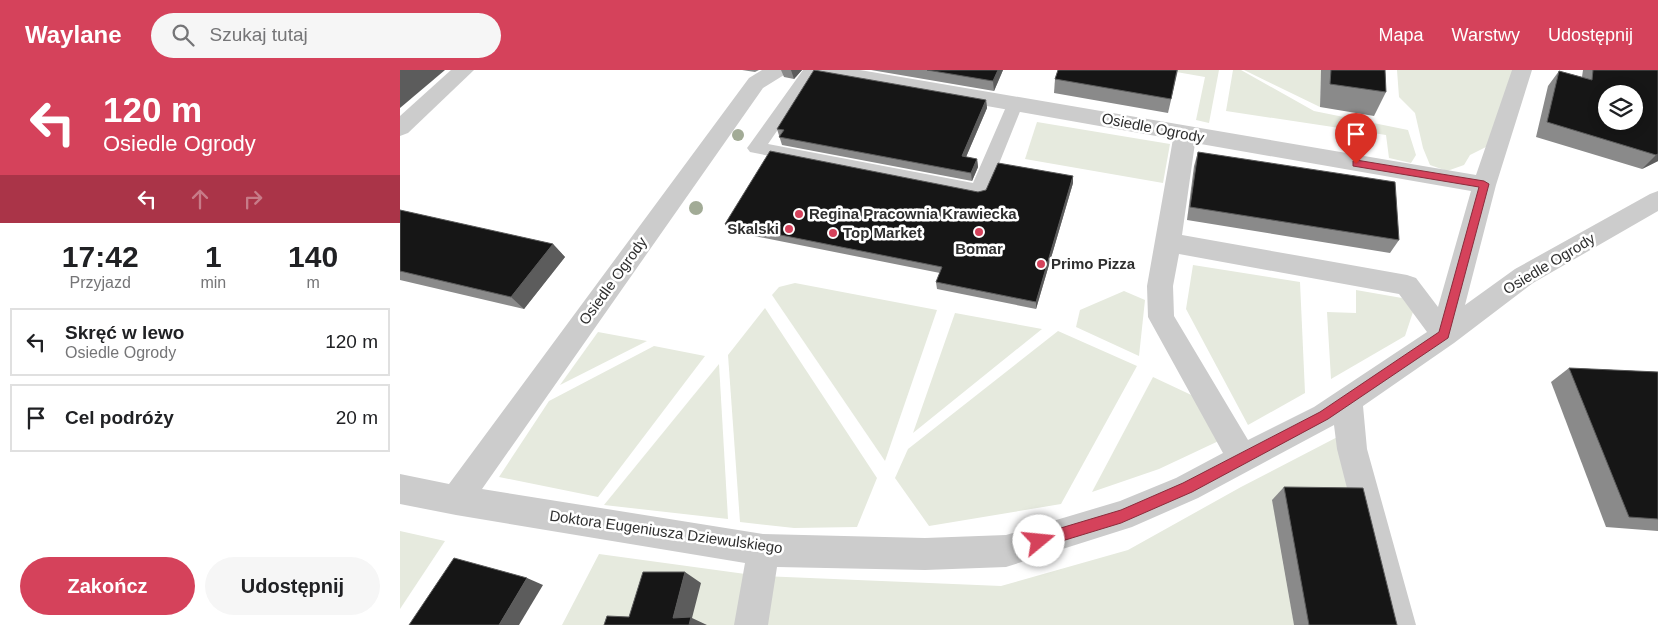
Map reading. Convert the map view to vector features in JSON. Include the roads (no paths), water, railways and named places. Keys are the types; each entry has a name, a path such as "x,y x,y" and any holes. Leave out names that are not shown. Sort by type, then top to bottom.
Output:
{"street":[{"path":"400,128 464,70"},
{"name":"Osiedle Ogrody","path":"456,500 756,83 778,70"},
{"name":"Osiedle Ogrody","path":"822,70 1484,184"},
{"path":"1444,335 1484,184 1522,70"},
{"path":"1185,134 1160,286 1161,317 1243,458"},
{"name":"Osiedle Ogrody","path":"1444,335 1524,276 1658,200"},
{"path":"1168,242 1407,284 1444,335"},
{"name":"Doktora Eugeniusza Dziewulskiego","path":"400,488 456,500 763,550 925,554 1006,551 1121,516 1188,488 1324,416 1444,335"},
{"path":"1348,399 1349,431 1352,449 1398,625"},
{"path":"751,625 763,550"}],"lane":[{"path":"811,70 756,148 979,191 1015,104"}],"place":[{"name":"Regina Pracownia Krawiecka","path":"799,214"},
{"name":"Skalski","path":"789,229"},
{"name":"Bomar","path":"979,232"},
{"name":"Top Market","path":"833,233"},
{"name":"Primo Pizza","path":"1041,264"}]}
